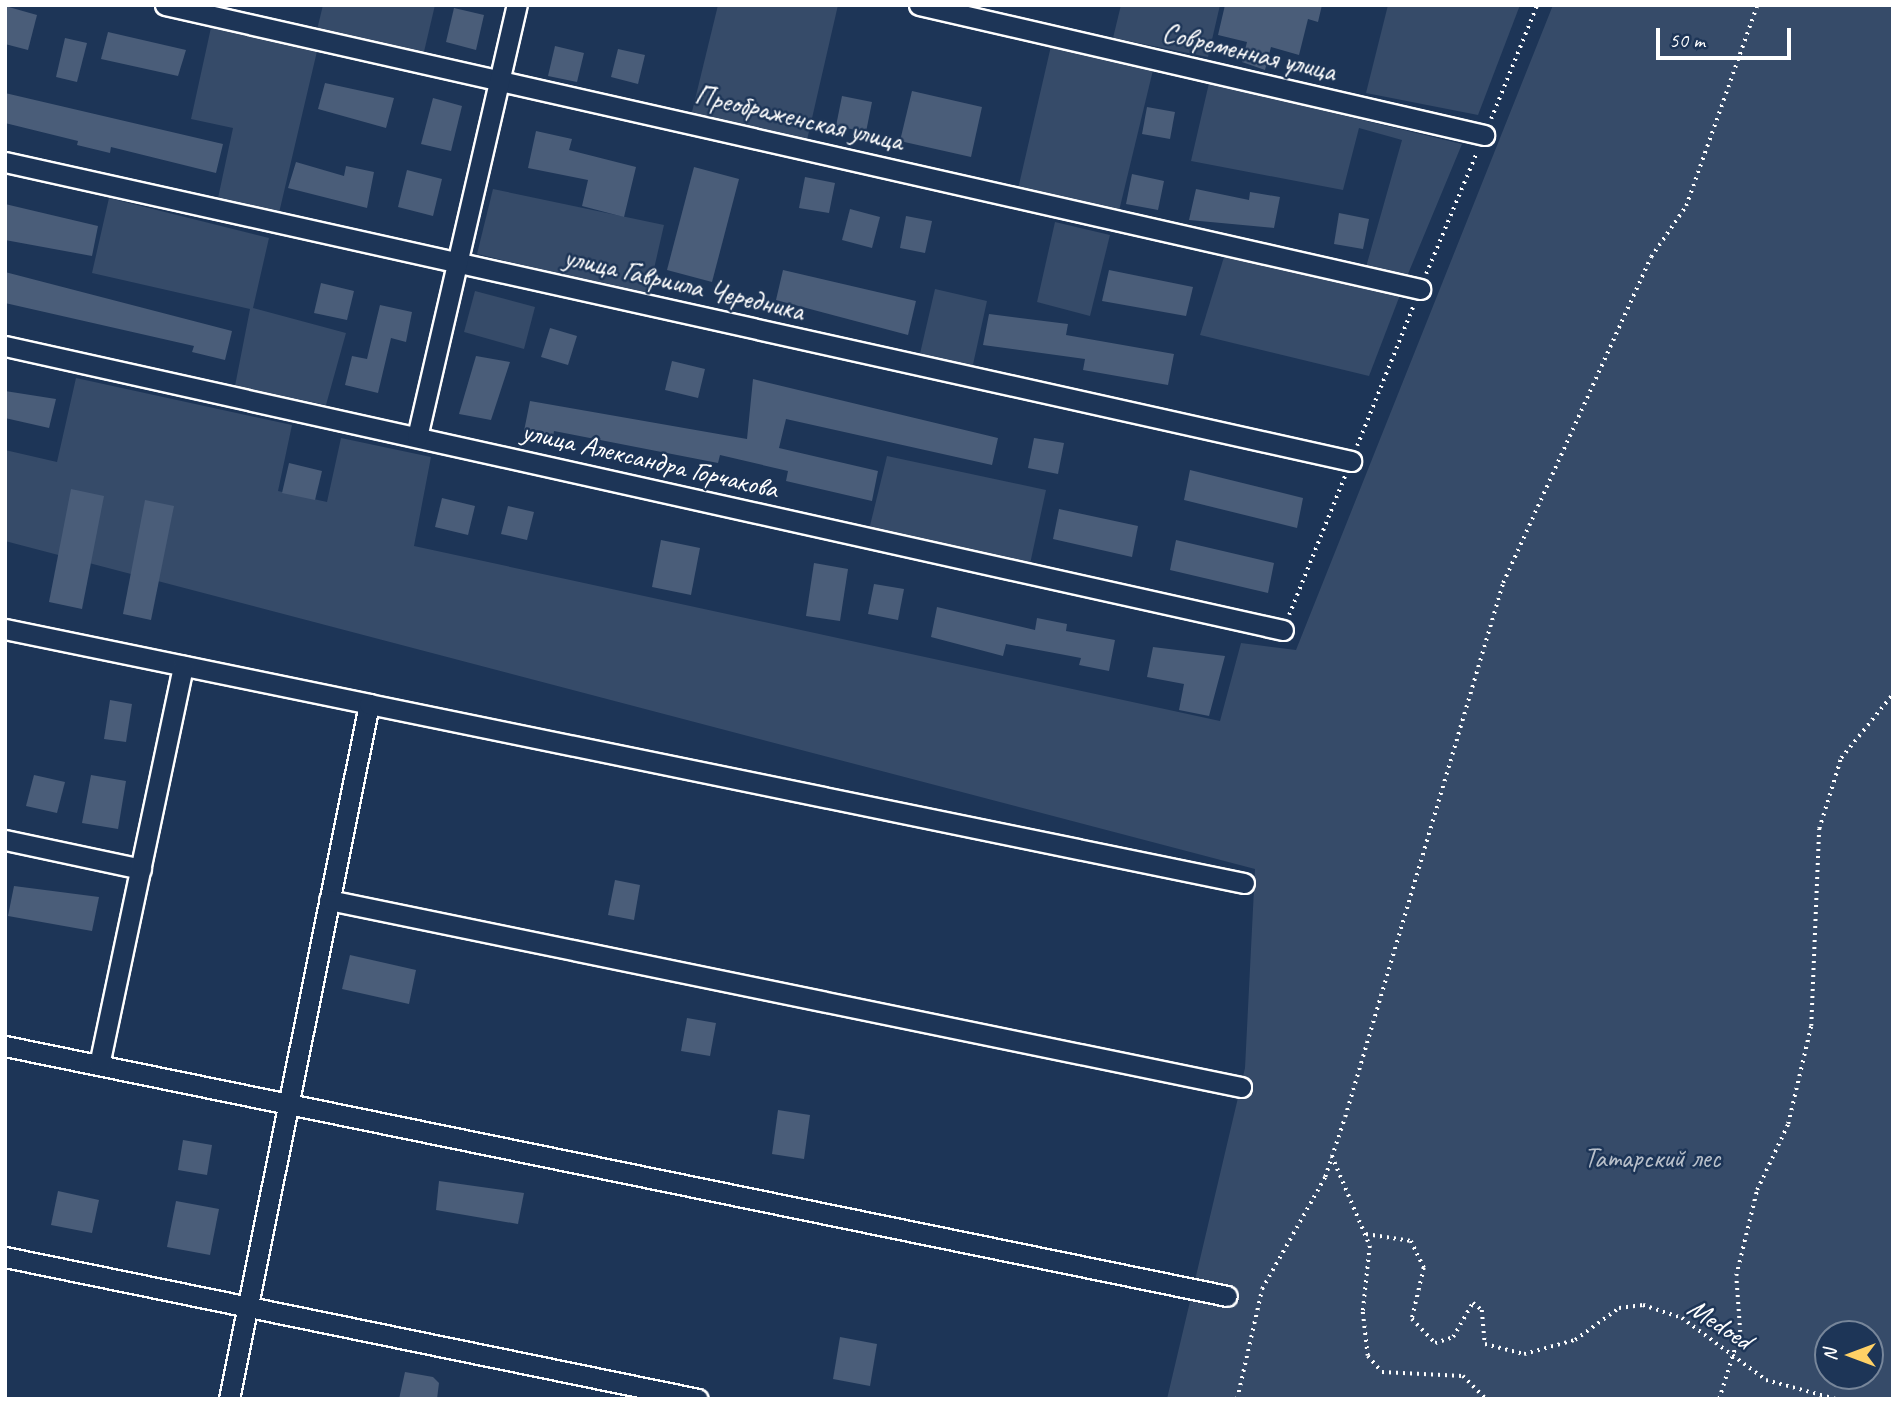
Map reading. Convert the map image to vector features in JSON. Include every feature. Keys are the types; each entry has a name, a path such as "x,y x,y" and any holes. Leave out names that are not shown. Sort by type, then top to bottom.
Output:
{"street":[{"name":"Преображенская улица","path":"164,5 500,78 1420,289"},
{"path":"416,437 517,5"},
{"name":"Современная улица","path":"919,5 1485,135"},
{"name":"улица Гавриила Чередника","path":"5,162 1351,461"},
{"name":"улица Александра Горчакова","path":"5,346 1283,630"},
{"path":"5,629 1244,883"},
{"path":"99,1065 183,666"},
{"path":"229,1399 369,704"},
{"path":"5,840 141,869"},
{"path":"329,900 1241,1087"},
{"path":"5,1046 1227,1296"},
{"path":"5,1256 247,1309 698,1399"}],"path":[{"path":"1283,630 1537,5"},
{"path":"1237,1399 1262,1289 1332,1156 1503,583 1651,257 1686,206 1757,5"},
{"path":"1719,1399 1740,1332 1736,1276 1757,1189 1788,1124 1811,1026 1819,829 1841,758 1893,694"},
{"path":"1332,1156 1366,1234 1368,1356 1382,1372 1463,1376 1486,1399"},
{"name":"Medoed","path":"1366,1234 1411,1241 1424,1268 1412,1319 1435,1343 1453,1337 1473,1303 1482,1311 1485,1345 1524,1354 1575,1340 1619,1308 1643,1305 1682,1318 1733,1353 1766,1380 1836,1399"}],"green space":[{"path":"323,5 435,5 423,56 316,34"},
{"path":"718,5 838,5 807,140 691,116"},
{"path":"1121,5 1220,5 1208,57 1113,38"},
{"path":"1388,5 1520,5 1478,115 1366,93"},
{"name":"Татарский лес","path":"1553,5 1893,5 1893,1399 1167,1399 1245,1068 1255,869 5,541 5,450 57,462 76,378 292,425 278,491 327,502 341,438 431,457 414,546 1220,721 1241,643 1296,650"},
{"path":"212,23 318,47 279,213 218,198 233,128 191,119"},
{"path":"1051,46 1153,70 1119,211 1018,189"},
{"path":"1209,83 1462,144 1408,274 1366,267 1402,140 1359,128 1343,190 1191,161"},
{"path":"493,189 664,225 648,295 477,254"},
{"path":"109,198 269,238 253,308 346,333 326,405 235,386 250,309 92,273"},
{"path":"1055,222 1110,235 1090,316 1037,302"},
{"path":"1224,257 1400,295 1369,376 1200,335"},
{"path":"935,289 987,301 972,369 919,358"},
{"path":"475,291 535,307 524,349 464,332"},
{"path":"887,456 1046,490 1030,564 868,534"}],"building":[{"path":"1225,5 1322,5 1318,22 1308,19 1299,55 1271,47 1265,70 1242,62 1247,42 1218,35"},
{"path":"5,6 37,15 28,50 5,44"},
{"path":"454,8 484,15 476,50 446,42"},
{"path":"108,32 186,50 178,76 101,59"},
{"path":"65,38 87,43 77,82 56,77"},
{"path":"555,46 584,53 577,82 548,76"},
{"path":"618,49 645,55 638,84 611,77"},
{"path":"325,83 394,98 386,128 318,109"},
{"path":"912,91 982,107 971,157 900,141"},
{"path":"5,93 223,144 216,173 111,147 110,153 77,145 78,141 5,123"},
{"path":"842,96 872,102 866,132 836,126"},
{"path":"433,98 462,106 451,151 421,144"},
{"path":"1147,107 1175,112 1170,139 1142,134"},
{"path":"536,131 572,139 569,150 636,167 624,217 582,206 588,180 528,168"},
{"path":"296,162 344,176 346,166 374,172 367,208 288,188"},
{"path":"694,167 739,179 712,282 667,270"},
{"path":"407,170 442,179 433,216 398,207"},
{"path":"1132,174 1164,181 1158,210 1126,204"},
{"path":"805,177 835,183 829,213 799,208"},
{"path":"1196,189 1249,200 1250,192 1280,197 1274,228 1189,220"},
{"path":"5,204 98,226 92,256 5,240"},
{"path":"850,209 880,217 872,248 842,240"},
{"path":"1339,213 1369,219 1363,249 1334,244"},
{"path":"906,216 932,221 925,253 900,248"},
{"path":"783,270 916,301 908,335 776,300"},
{"path":"1109,270 1193,287 1186,316 1102,301"},
{"path":"5,272 232,331 225,360 192,352 194,346 5,303"},
{"path":"321,283 354,291 347,320 314,313"},
{"path":"380,305 412,312 406,342 391,338 378,393 345,385 352,356 367,359"},
{"path":"989,314 1068,324 1066,335 1174,354 1168,385 1083,370 1085,359 983,345"},
{"path":"550,328 577,336 568,365 541,357"},
{"path":"476,356 510,362 491,420 459,414"},
{"path":"672,361 705,369 698,398 665,390"},
{"path":"753,379 998,438 992,465 786,419 779,448 878,471 872,501 786,481 788,471 720,455 718,463 554,431 553,437 524,431 530,401 747,439"},
{"path":"5,391 56,399 49,428 5,418"},
{"path":"1034,438 1064,443 1058,474 1028,468"},
{"path":"289,463 322,471 315,500 282,493"},
{"path":"1190,470 1303,498 1297,528 1184,500"},
{"path":"71,489 104,496 82,609 49,602"},
{"path":"442,498 475,506 468,535 435,527"},
{"path":"145,500 174,506 151,620 123,614"},
{"path":"508,506 534,512 527,540 501,534"},
{"path":"1059,509 1138,526 1132,557 1053,539"},
{"path":"661,540 700,548 691,595 652,587"},
{"path":"1176,540 1274,563 1268,593 1170,570"},
{"path":"814,563 848,569 840,621 806,616"},
{"path":"874,584 904,589 898,620 868,614"},
{"path":"937,607 1035,630 1037,618 1067,624 1066,631 1115,640 1109,671 1079,665 1081,658 1006,644 1003,656 931,637"},
{"path":"1153,647 1225,656 1209,716 1179,710 1184,684 1147,677"},
{"path":"110,700 132,704 126,742 104,739"},
{"path":"34,775 65,782 57,813 26,806"},
{"path":"91,775 126,781 118,829 82,823"},
{"path":"615,880 640,885 634,920 608,915"},
{"path":"14,886 99,897 92,931 8,916"},
{"path":"350,955 416,970 409,1004 342,989"},
{"path":"687,1018 716,1023 710,1056 681,1051"},
{"path":"778,1110 810,1115 804,1159 772,1154"},
{"path":"183,1140 212,1145 207,1175 178,1170"},
{"path":"439,1181 524,1193 518,1224 436,1210"},
{"path":"58,1191 99,1200 92,1233 51,1225"},
{"path":"176,1201 219,1209 210,1255 167,1247"},
{"path":"840,1337 877,1344 870,1386 833,1379"},
{"path":"405,1372 433,1377 439,1383 437,1399 399,1399"}]}
